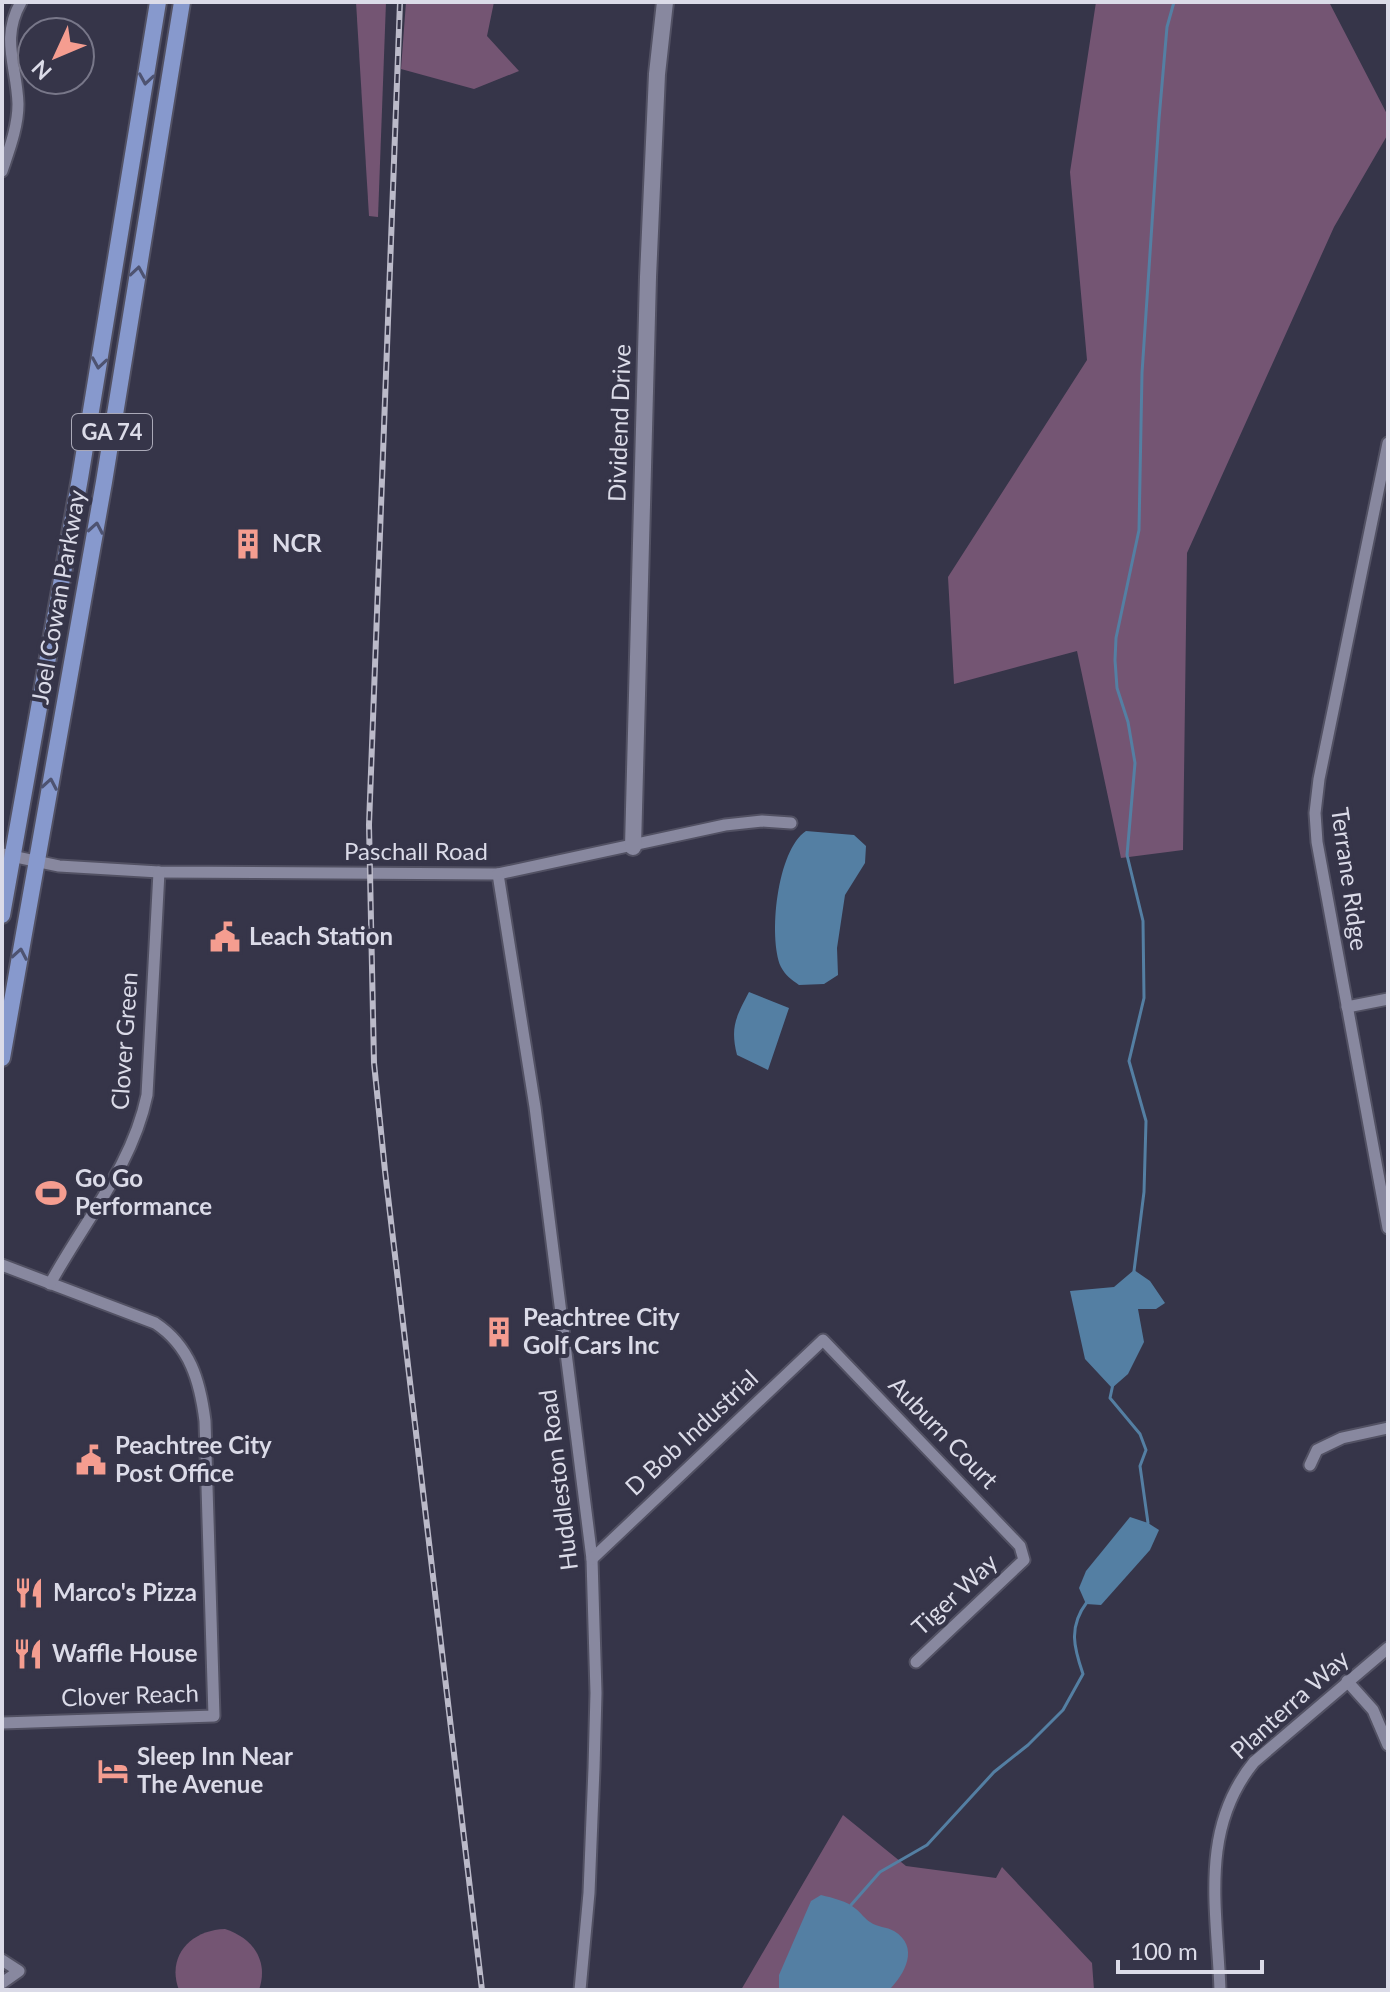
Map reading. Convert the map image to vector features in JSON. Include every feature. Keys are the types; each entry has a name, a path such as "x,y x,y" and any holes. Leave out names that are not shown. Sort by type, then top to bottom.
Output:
{"main road":[{"name":"Joel Cowan Parkway","path":"2,915 7,855 80,478 158,2"},
{"name":"Joel Cowan Parkway","path":"2,1058 104,482 182,2"}],"street":[{"path":"2,171 11,144 18,103 6,42 11,19 21,2"},
{"name":"Dividend Drive","path":"633,847 648,277 657,74 665,2"},
{"name":"Terrane Ridge","path":"1388,443 1342,662 1315,813 1317,842 1347,1007 1384,1186 1388,1228"},
{"name":"Paschall Road","path":"7,855 59,866 159,872 498,874 725,825 762,821 791,823"},
{"name":"Clover Green","path":"50,1284 128,1156 143,1118 147,1095 159,872"},
{"name":"Huddleston Road","path":"498,874 535,1107 592,1559 596,1693 594,1768 589,1893 580,1990"},
{"path":"1347,1007 1388,999"},
{"name":"Clover Reach","path":"2,1265 125,1311 166,1330 188,1355 202,1400 214,1716 2,1723"},
{"name":"D Bob Industrial","path":"592,1559 823,1340"},
{"name":"Auburn Court","path":"823,1340 1020,1546 1024,1560"},
{"path":"1310,1465 1317,1450 1342,1438 1388,1428"},
{"name":"Tiger Way","path":"916,1662 1024,1560"},
{"name":"Planterra Way","path":"1220,1990 1215,1859 1219,1832 1230,1798 1254,1762 1388,1648"},
{"path":"1347,1681 1373,1710 1388,1745"},
{"path":"2,1960 19,1971 2,1983"}],"shaded area":[{"path":"356,2 386,2 378,217 369,216"},
{"path":"406,2 494,2 487,36 519,71 474,89 401,69"},
{"path":"1096,2 1329,2 1388,116 1388,134 1334,227 1187,553 1183,850 1121,858 1077,651 954,684 948,577 1087,360 1070,172"},
{"path":"843,1815 906,1866 996,1878 1002,1867 1092,1963 1094,1990 741,1990"},
{"path":"225,1929 244,1938 256,1952 262,1970 259,1990 179,1990 176,1966 184,1947 202,1934"}],"water":[{"path":"806,831 854,835 866,846 865,863 845,895 837,948 838,975 824,984 799,985 781,967 775,936 782,874 796,841"},
{"path":"749,992 789,1008 768,1070 737,1055 734,1037 736,1022"},
{"path":"1134,1270 1150,1281 1165,1303 1156,1309 1138,1309 1144,1342 1128,1374 1112,1388 1085,1359 1070,1291 1114,1287"},
{"path":"1130,1517 1159,1530 1150,1550 1101,1605 1086,1604 1079,1588 1086,1571"},
{"path":"821,1895 848,1904 870,1922 902,1937 908,1952 907,1960 889,1990 779,1990 779,1975 811,1901"}],"waterway":[{"path":"1134,1271 1144,1192 1146,1121 1129,1061 1144,998 1143,921 1127,855 1135,763 1128,722 1117,688 1115,660 1116,638 1139,530 1142,373 1159,119 1167,27 1174,2"},
{"path":"1113,1384 1110,1398 1140,1434 1146,1450 1140,1466 1148,1523 1145,1526"},
{"path":"851,1905 880,1872 927,1845 994,1772 1028,1745 1063,1710 1083,1674 1074,1638 1077,1620 1087,1602"}],"railway":[{"path":"400,2 369,825 374,1063 482,1990"}],"place":[{"name":"NCR","path":"248,544"},
{"name":"Leach Station","path":"225,937"},
{"name":"Go Go Performance","path":"51,1193"},
{"name":"Peachtree City Golf Cars Inc","path":"499,1332"},
{"name":"Peachtree City Post Office","path":"91,1460"},
{"name":"Marco's Pizza","path":"29,1593"},
{"name":"Waffle House","path":"28,1654"},
{"name":"Sleep Inn Near The Avenue","path":"113,1771"}]}
